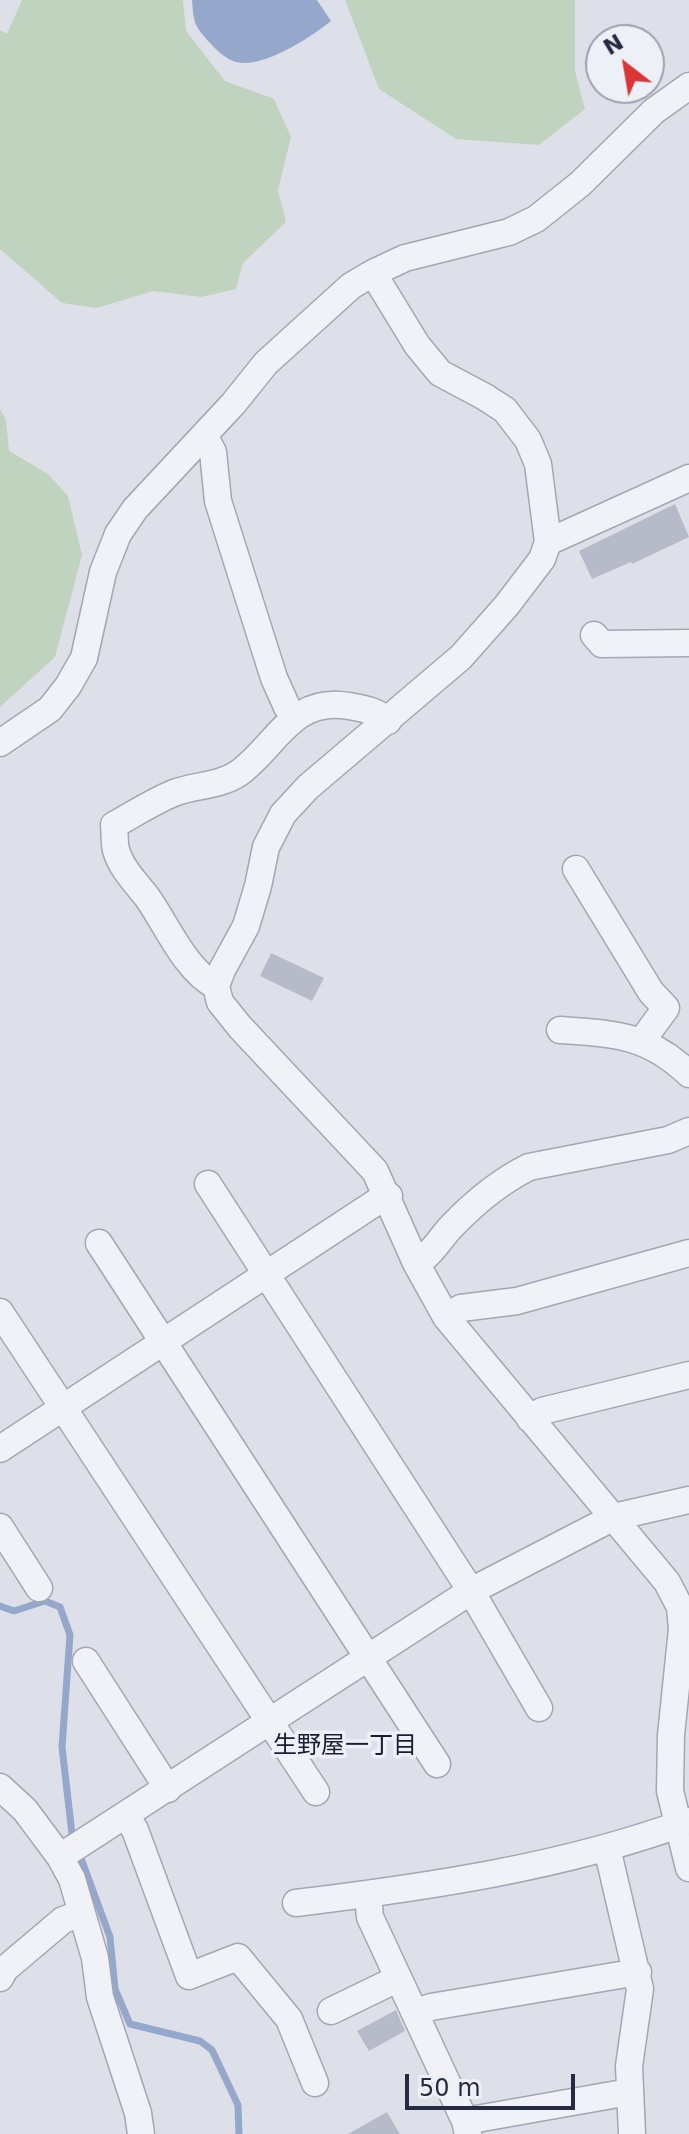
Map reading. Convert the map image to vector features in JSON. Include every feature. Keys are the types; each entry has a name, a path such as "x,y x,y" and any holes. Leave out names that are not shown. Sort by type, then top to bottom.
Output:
{"street":[{"path":"0,743 50,709 68,686 84,658 103,572 118,534 135,509 266,363 343,293 373,273 405,258 509,232 536,219 580,184 654,111 689,86"},
{"path":"373,273 417,345 440,373 505,410 528,440 538,464 548,542 542,559 461,657 308,787 283,814 266,847 246,926 216,986 220,1002 240,1027 375,1171 389,1196 416,1263 446,1317 667,1582 680,1607 682,1629 682,1686 671,1735 670,1791 684,1823 689,1868"},
{"path":"204,435 213,452 218,501 270,663 287,707 295,717"},
{"path":"548,542 689,478"},
{"path":"594,635 602,644 689,643"},
{"path":"216,986 207,981 170,936 132,880 116,851 114,825 174,793 239,773 295,717 320,705 343,705 376,711 388,721"},
{"path":"576,869 651,992 666,1008 641,1042"},
{"path":"560,1030 622,1035 665,1055 689,1074"},
{"path":"416,1263 425,1259 452,1226 510,1176 529,1167 668,1140 689,1131"},
{"path":"208,1184 471,1591 539,1708"},
{"path":"0,1449 389,1196"},
{"path":"99,1243 437,1764"},
{"path":"446,1317 461,1308 517,1301 689,1253"},
{"path":"0,1312 316,1792"},
{"path":"530,1419 542,1411 689,1375"},
{"path":"60,1857 471,1591 614,1517 689,1500"},
{"path":"0,1527 39,1588"},
{"path":"86,1661 168,1789"},
{"path":"0,1787 25,1810 60,1857 72,1879 95,1958 100,1997 138,2113 141,2134"},
{"path":"126,1815 135,1830 189,1976 238,1957 289,2019 315,2083"},
{"path":"296,1903 368,1895 544,1862 607,1848 684,1823"},
{"path":"607,1848 638,1972 638,2016 629,2066 632,2134"},
{"path":"368,1895 370,1917 466,2127 629,2092"},
{"path":"0,1978 5,1969 63,1920 82,1913"},
{"path":"415,2013 431,2007 638,1972"},
{"path":"331,2011 397,1979"}],"green space":[{"path":"22,0 183,0 186,31 225,81 274,99 291,137 278,190 286,222 243,263 236,289 201,297 153,291 97,308 62,303 0,249 0,30 7,34"},
{"path":"345,0 575,0 575,71 585,109 539,145 456,139 379,89"},
{"path":"0,409 6,420 9,451 48,474 68,496 82,555 55,657 0,707"}],"water":[{"path":"192,0 317,0 331,21 273,56 247,63 236,62 219,52 205,38 194,20"}],"building":[{"path":"675,504 689,537 592,579 579,551"},
{"path":"271,953 324,978 312,1001 260,976"},
{"path":"396,2010 405,2031 369,2051 357,2031"},
{"path":"387,2112 400,2134 348,2134"}],"waterway":[{"path":"0,1606 14,1611 45,1601 60,1607 70,1635 62,1747 72,1834"},
{"path":"82,1861 110,1937 115,1989 130,2024 200,2041 212,2050 238,2105 239,2134"}],"district":[{"name":"生野屋一丁目","path":"345,1747"}]}
